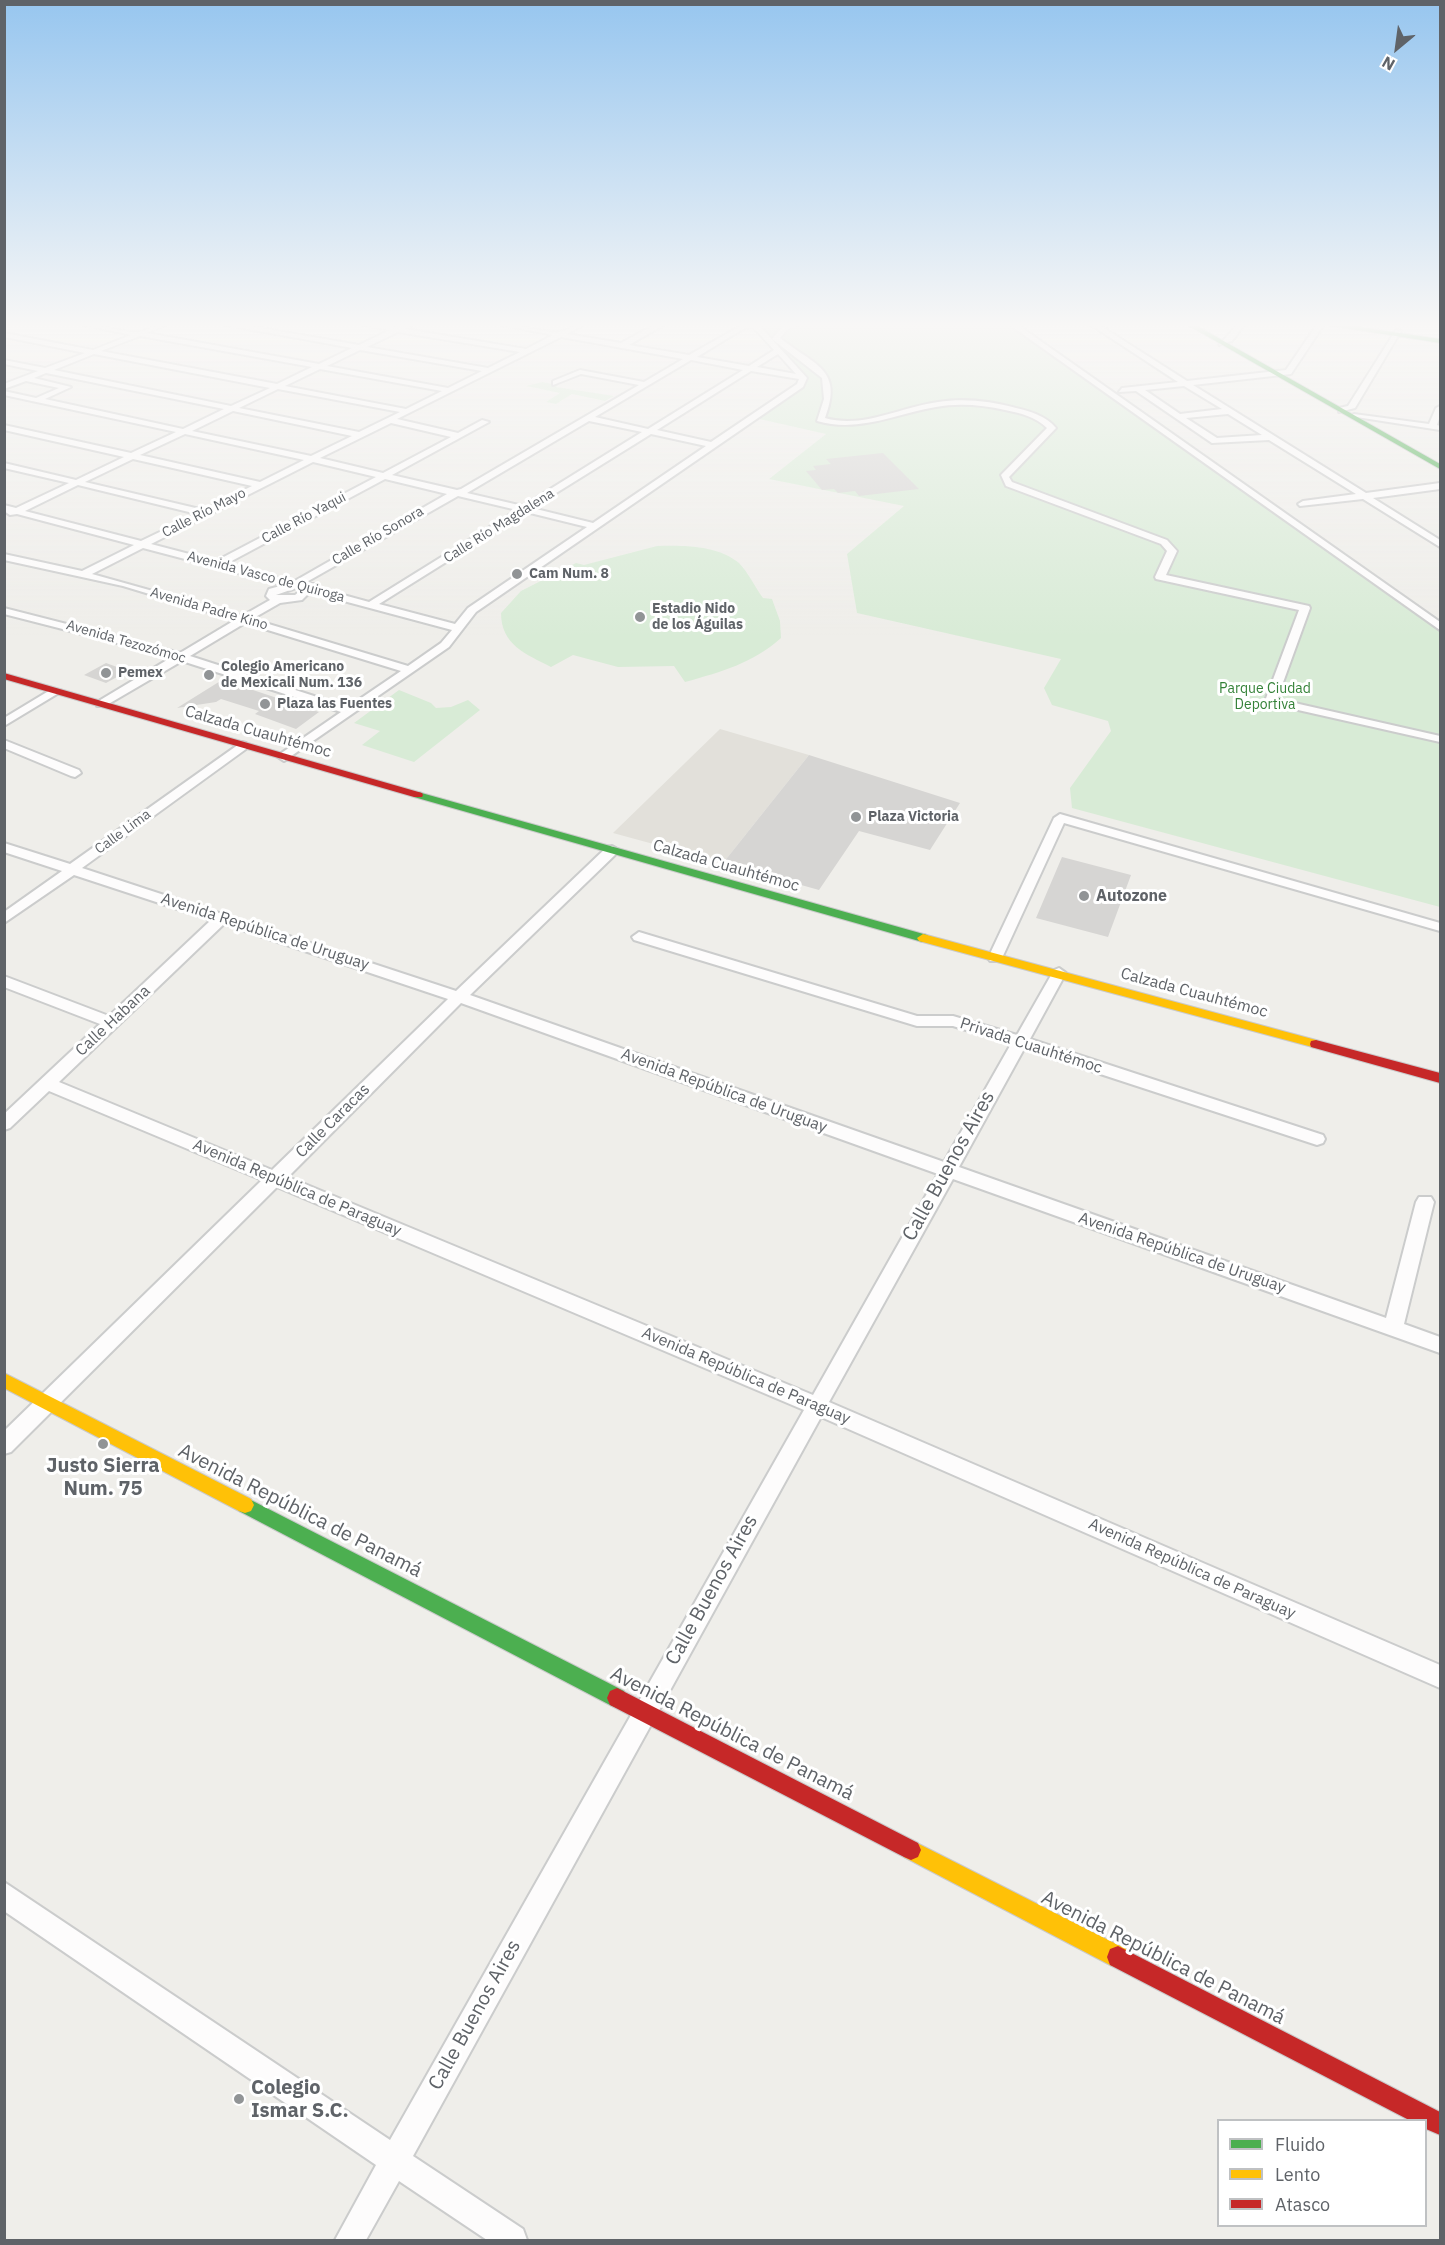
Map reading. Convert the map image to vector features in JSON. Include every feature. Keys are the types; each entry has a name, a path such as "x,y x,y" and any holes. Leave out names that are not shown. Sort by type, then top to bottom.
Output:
{"street":[{"path":"8,428 260,485"},
{"path":"169,428 383,475 596,526"},
{"path":"4,517 191,428"},
{"path":"326,428 360,435"},
{"name":"Calle Río Mayo","path":"82,575 374,428"},
{"path":"423,428 459,436"},
{"name":"Calle Río Yaqui","path":"218,564 474,428"},
{"name":"Calle Río Sonora","path":"100,704 178,656 277,600 298,598 304,594 305,589 571,428"},
{"path":"634,428 714,445"},
{"name":"Calle Río Magdalena","path":"371,604 526,510 654,428"},
{"path":"284,757 411,670 451,639 460,621 472,610 739,428"},
{"path":"1052,428 1004,477 1009,484 1164,542 1172,551 1160,578 1305,608 1271,701 1440,739"},
{"path":"1155,428 1440,627"},
{"path":"1196,428 1215,441 1270,437"},
{"path":"1256,428 1440,544"},
{"path":"1377,428 1440,467"},
{"path":"1382,428 1440,458"},
{"path":"4,465 205,513"},
{"path":"1303,504 1440,486"},
{"name":"Calle Río Sonora","path":"277,600 271,596 273,591 293,586 446,497 461,493"},
{"name":"Avenida Vasco de Quiroga","path":"4,508 144,543 293,586 371,604 457,628"},
{"name":"Avenida Padre Kino","path":"4,557 82,575 244,619 411,670"},
{"name":"Avenida Tezozómoc","path":"4,611 178,656 349,711"},
{"name":"Calzada Cuauhtémoc","path":"4,676 242,746 995,958 1059,973 1440,1078"},
{"path":"4,723 56,691"},
{"path":"4,743 75,773"},
{"name":"Calle Lima","path":"4,919 242,746"},
{"path":"995,958 1060,818 1440,927"},
{"name":"Avenida República de Uruguay","path":"4,847 459,997 1440,1345"},
{"name":"Calle Caracas","path":"4,1445 459,997 612,850"},
{"name":"Calle Habana","path":"4,1124 222,918"},
{"name":"Privada Cuauhtémoc","path":"639,937 917,1021 953,1021 1317,1139"},
{"name":"Calle Buenos Aires","path":"350,2241 946,1170 1059,973"},
{"path":"4,981 111,1023"},
{"name":"Avenida República de Paraguay","path":"47,1083 815,1405 1440,1677"},
{"path":"1393,1328 1425,1202"},
{"name":"Avenida República de Panamá","path":"4,1380 645,1710 1440,2124"},
{"path":"4,1895 512,2241"}],"shaded area":[{"path":"720,729 809,755 723,863 613,833"}],"green space":[{"name":"Parque Ciudad Deportiva","path":"798,428 1156,428 1440,627 1440,907 1072,808 1070,788 1111,731 1108,721 1052,705 1044,688 1061,659 857,613 847,554 904,506 769,479 826,434"},
{"name":"Estadio Nido de los Águilas","path":"657,546 710,549 739,563 763,598 772,599 780,621 781,638 748,660 685,682 674,666 618,667 573,655 551,667 524,653 510,641 505,633 501,613 521,591 576,563 584,565"},
{"path":"399,690 431,703 436,708 451,707 468,700 480,710 414,762 362,745 380,731 354,723"}],"building":[{"path":"883,453 919,489 859,496 855,491 838,493 834,489 822,490 806,471 816,470 813,466 831,464 826,459"},
{"name":"Pemex","path":"106,663 128,671 106,683 84,675"},
{"name":"Plaza las Fuentes","path":"222,680 319,712 296,729 255,714 259,711 221,699 216,702 177,708"},
{"name":"Plaza Victoria","path":"809,755 960,803 930,850 859,831 819,890 723,863"},
{"name":"Autozone","path":"1062,857 1131,875 1108,937 1036,918"}],"traffic: fast":[{"path":"1371,428 1440,467"},
{"path":"418,795 923,938"},
{"path":"245,1505 617,1698"}],"traffic: slow":[{"path":"923,938 1316,1044"},
{"path":"4,1380 245,1505"},
{"path":"911,1850 1118,1957"}],"traffic: jam":[{"path":"4,676 418,795"},
{"path":"1316,1044 1440,1078"},
{"path":"617,1698 911,1850"},
{"path":"1118,1957 1440,2124"}],"place":[{"name":"Cam Num. 8","path":"517,574"},
{"name":"Estadio Nido de los Águilas","path":"640,617"},
{"name":"Pemex","path":"106,673"},
{"name":"Colegio Americano de Mexicali Num. 136","path":"209,675"},
{"name":"Plaza las Fuentes","path":"265,704"},
{"name":"Plaza Victoria","path":"856,817"},
{"name":"Autozone","path":"1084,896"},
{"name":"Justo Sierra Num. 75","path":"103,1444"},
{"name":"Colegio Ismar S.C.","path":"239,2099"}]}
